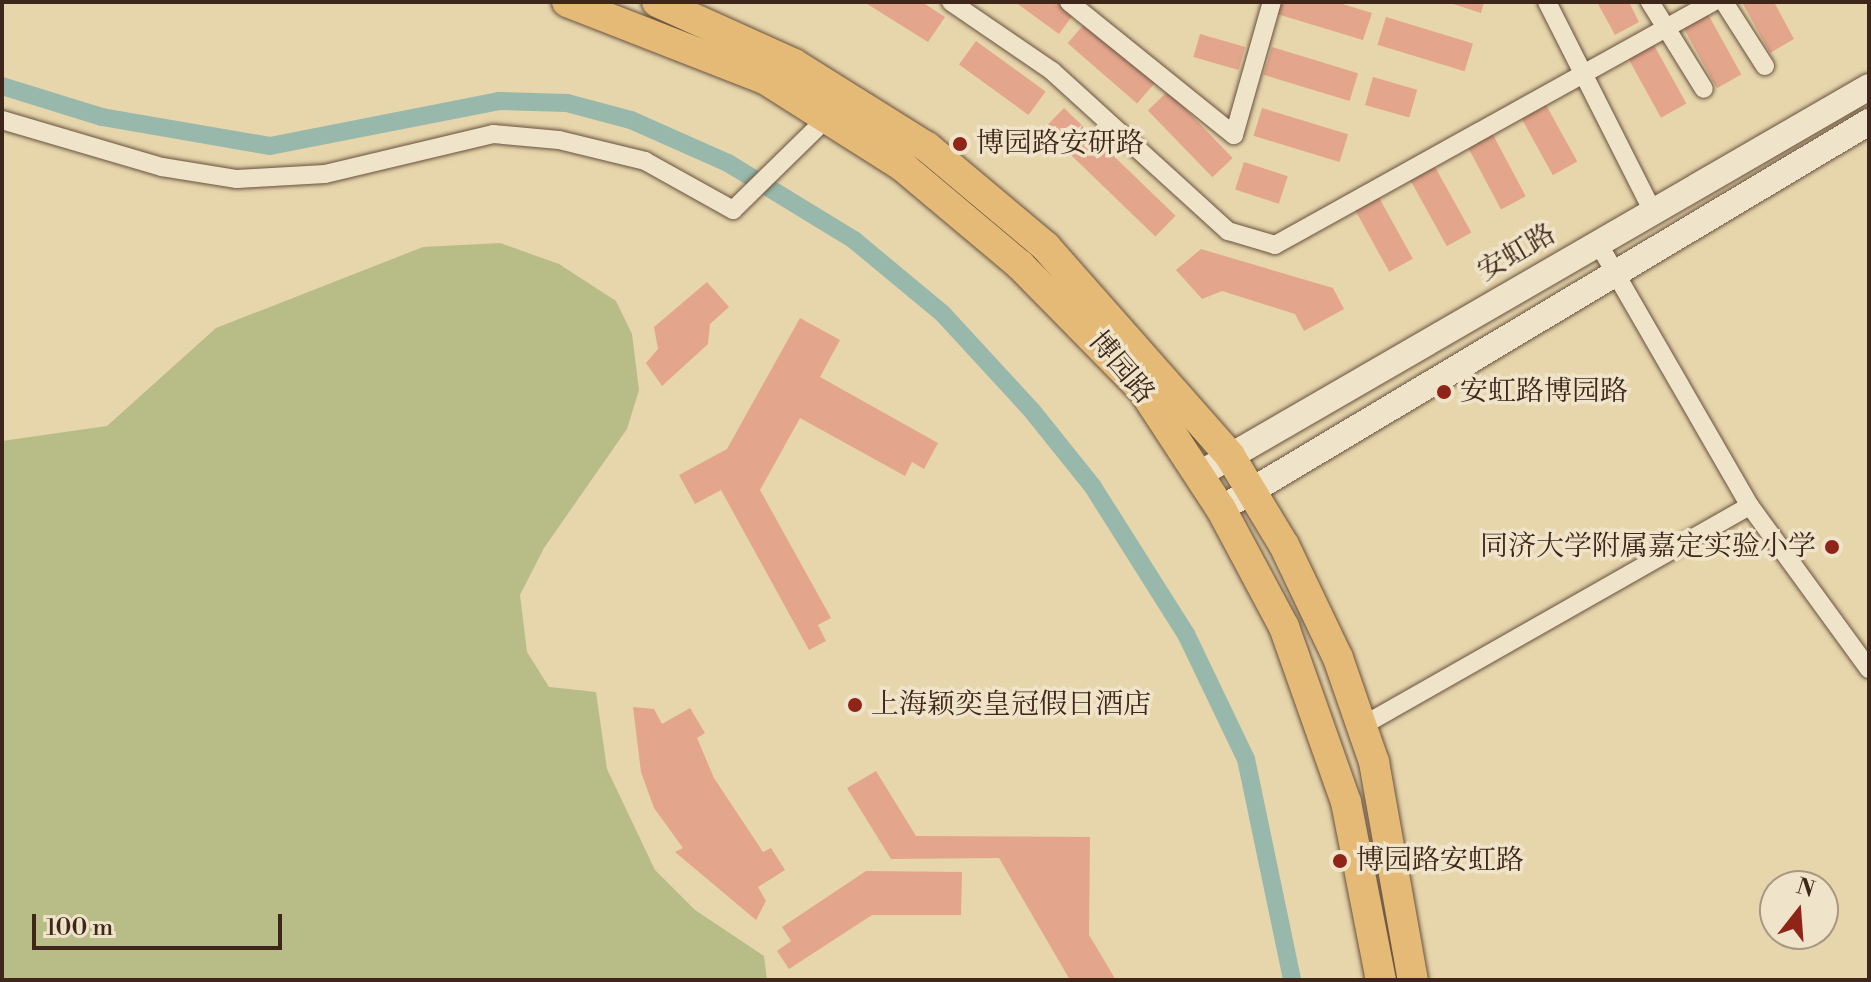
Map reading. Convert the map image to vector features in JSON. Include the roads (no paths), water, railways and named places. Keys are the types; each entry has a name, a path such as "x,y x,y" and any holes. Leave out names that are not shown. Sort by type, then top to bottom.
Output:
{"main road":[{"name":"博园路","path":"567,2 631,21 765,79 827,118 967,217 1095,334 1143,390 1221,509 1284,627 1320,719 1359,857 1381,980"},
{"name":"博园路","path":"657,2 794,64 927,147 1046,247 1230,456 1338,658 1362,726 1413,980"},
{"name":"安虹路","path":"1198,475 1869,87"},
{"path":"1221,509 1869,122"}],"street":[{"path":"1069,2 1234,135 1272,2"},
{"path":"1547,2 1653,212"},
{"path":"1650,2 1704,89"},
{"path":"956,3 1052,71 1228,231 1275,245 1713,2"},
{"path":"1724,2 1765,66"},
{"path":"2,120 162,167 237,179 325,174 493,134 546,139 645,161 733,210 827,118"},
{"path":"1598,243 1750,506 1869,669"},
{"path":"1362,726 1750,506"}],"waterway":[{"path":"2,86 102,117 270,146 499,101 567,103 631,120 728,163 854,240 943,314 1033,412 1093,487 1186,634 1246,759 1292,980"}],"place":[{"name":"博园路安研路","path":"960,144"},
{"name":"安虹路博园路","path":"1444,392"},
{"name":"同济大学附属嘉定实验小学","path":"1832,547"},
{"name":"上海颖奕皇冠假日酒店","path":"855,705"},
{"name":"博园路安虹路","path":"1340,861"}]}
